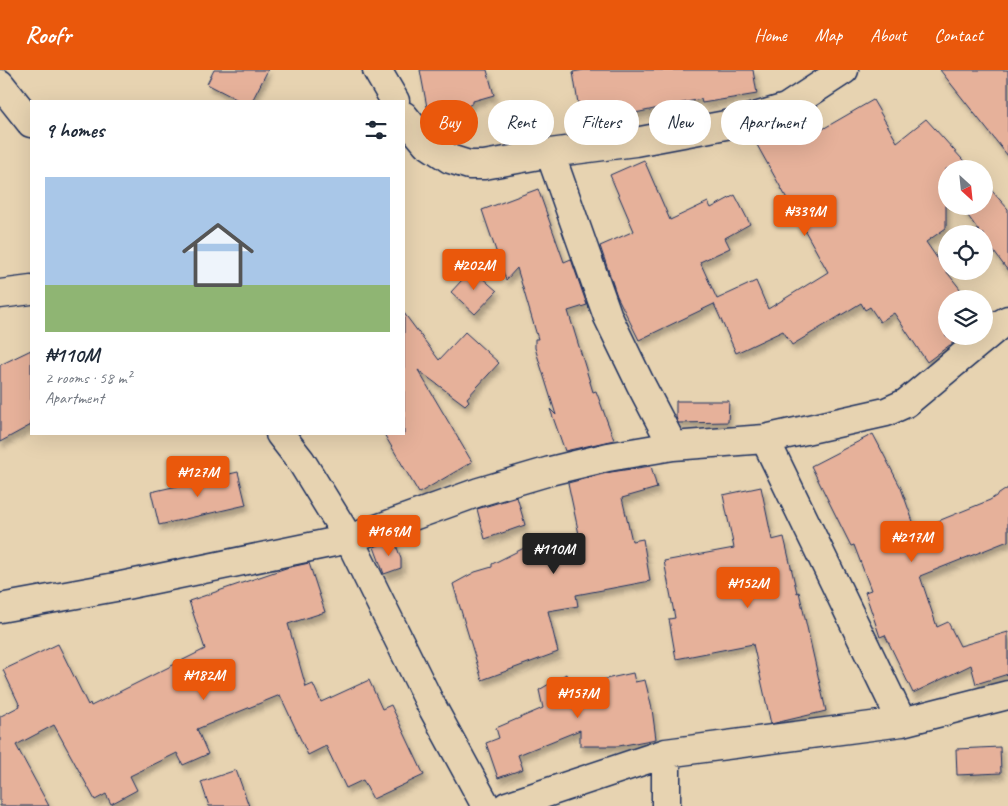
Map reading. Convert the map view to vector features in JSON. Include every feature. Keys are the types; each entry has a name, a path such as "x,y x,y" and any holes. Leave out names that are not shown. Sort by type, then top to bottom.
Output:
{"street":[{"path":"377,70 394,100"},
{"path":"405,117 426,143 450,159 469,165 484,165 550,153 635,142 731,124 786,108 844,70"},
{"path":"0,84 30,122"},
{"path":"550,153 608,317 673,446"},
{"path":"0,294 30,290"},
{"path":"0,608 121,586 349,539 479,492 608,457 673,446 765,439 886,412 906,403 1008,320"},
{"path":"281,435 301,461 349,539 430,703 486,806"},
{"path":"765,439 902,722"},
{"path":"507,806 666,753 902,722 1008,695"},
{"path":"666,753 666,806"}],"building":[{"path":"214,70 268,70 253,100 238,100 207,84"},
{"path":"420,70 487,70 494,95 476,100 426,100"},
{"path":"584,70 753,70 757,94 711,102 701,99 649,100 649,110 639,112 639,100 577,100 573,72"},
{"path":"940,70 1008,70 1008,156"},
{"path":"873,100 897,142 926,119 963,160 938,160 938,215 946,215 946,225 938,225 938,234 926,242 938,259 938,280 953,280 961,290 938,290 938,345 950,345 927,362 894,313 880,322 870,307 865,310 861,303 792,345 783,331 736,353 714,304 639,340 617,296 600,246 634,231 610,175 644,160 670,220 708,202 711,208 735,195 750,224 725,238 730,248 700,262 717,299 756,281 768,309 828,272 757,145 823,145 823,129"},
{"path":"538,189 564,262 571,259 587,305 568,311 593,392 596,391 614,440 565,451 550,409 556,415 535,348 535,339 538,339 517,268 506,280 482,210"},
{"path":"993,192 1008,209 1008,271 993,250 993,225 975,225 967,215 993,215"},
{"path":"472,269 497,291 475,314 451,292"},
{"path":"405,314 439,360 465,332 499,363 467,398 469,401 465,405 418,370 472,462 419,493 385,435 405,435"},
{"path":"30,350 30,426 0,442 0,365"},
{"path":"676,401 729,401 728,422 678,423"},
{"path":"873,434 901,488 916,530 990,500 1008,488 1008,541 920,576 937,627 948,622 960,646 1008,632 1008,674 976,684 971,665 913,693 885,635 880,637 865,592 871,590 854,545 851,546 811,466"},
{"path":"651,466 657,488 622,498 632,541 643,539 650,581 576,595 578,606 548,611 558,652 482,680 453,584 475,572 492,567 492,564 530,545 531,548 580,539 568,483 611,472"},
{"path":"238,472 246,505 159,525 151,492"},
{"path":"761,487 772,540 784,537 797,593 799,592 826,711 771,724 753,644 676,659 669,619 675,618 664,561 734,548 723,495"},
{"path":"517,497 525,525 485,539 477,509"},
{"path":"394,539 401,559 401,568 384,574 374,547"},
{"path":"309,563 325,612 288,624 306,687 313,684 321,702 369,680 382,709 391,705 424,775 373,799 363,780 346,788 326,746 308,755 280,695 197,729 208,754 183,765 177,753 130,776 137,790 111,804 106,794 95,800 54,725 16,745 49,806 0,806 0,715 20,706 3,670 58,644 88,705 90,703 91,706 205,649 189,601 286,568"},
{"path":"633,673 635,682 645,680 652,709 656,739 619,746 580,746 580,730 518,755 523,769 498,778 486,743 499,738 496,728 543,708 539,690 566,674 569,687"},
{"path":"1000,747 1001,773 957,775 956,749"},
{"path":"236,770 249,806 209,806 201,782"}]}
